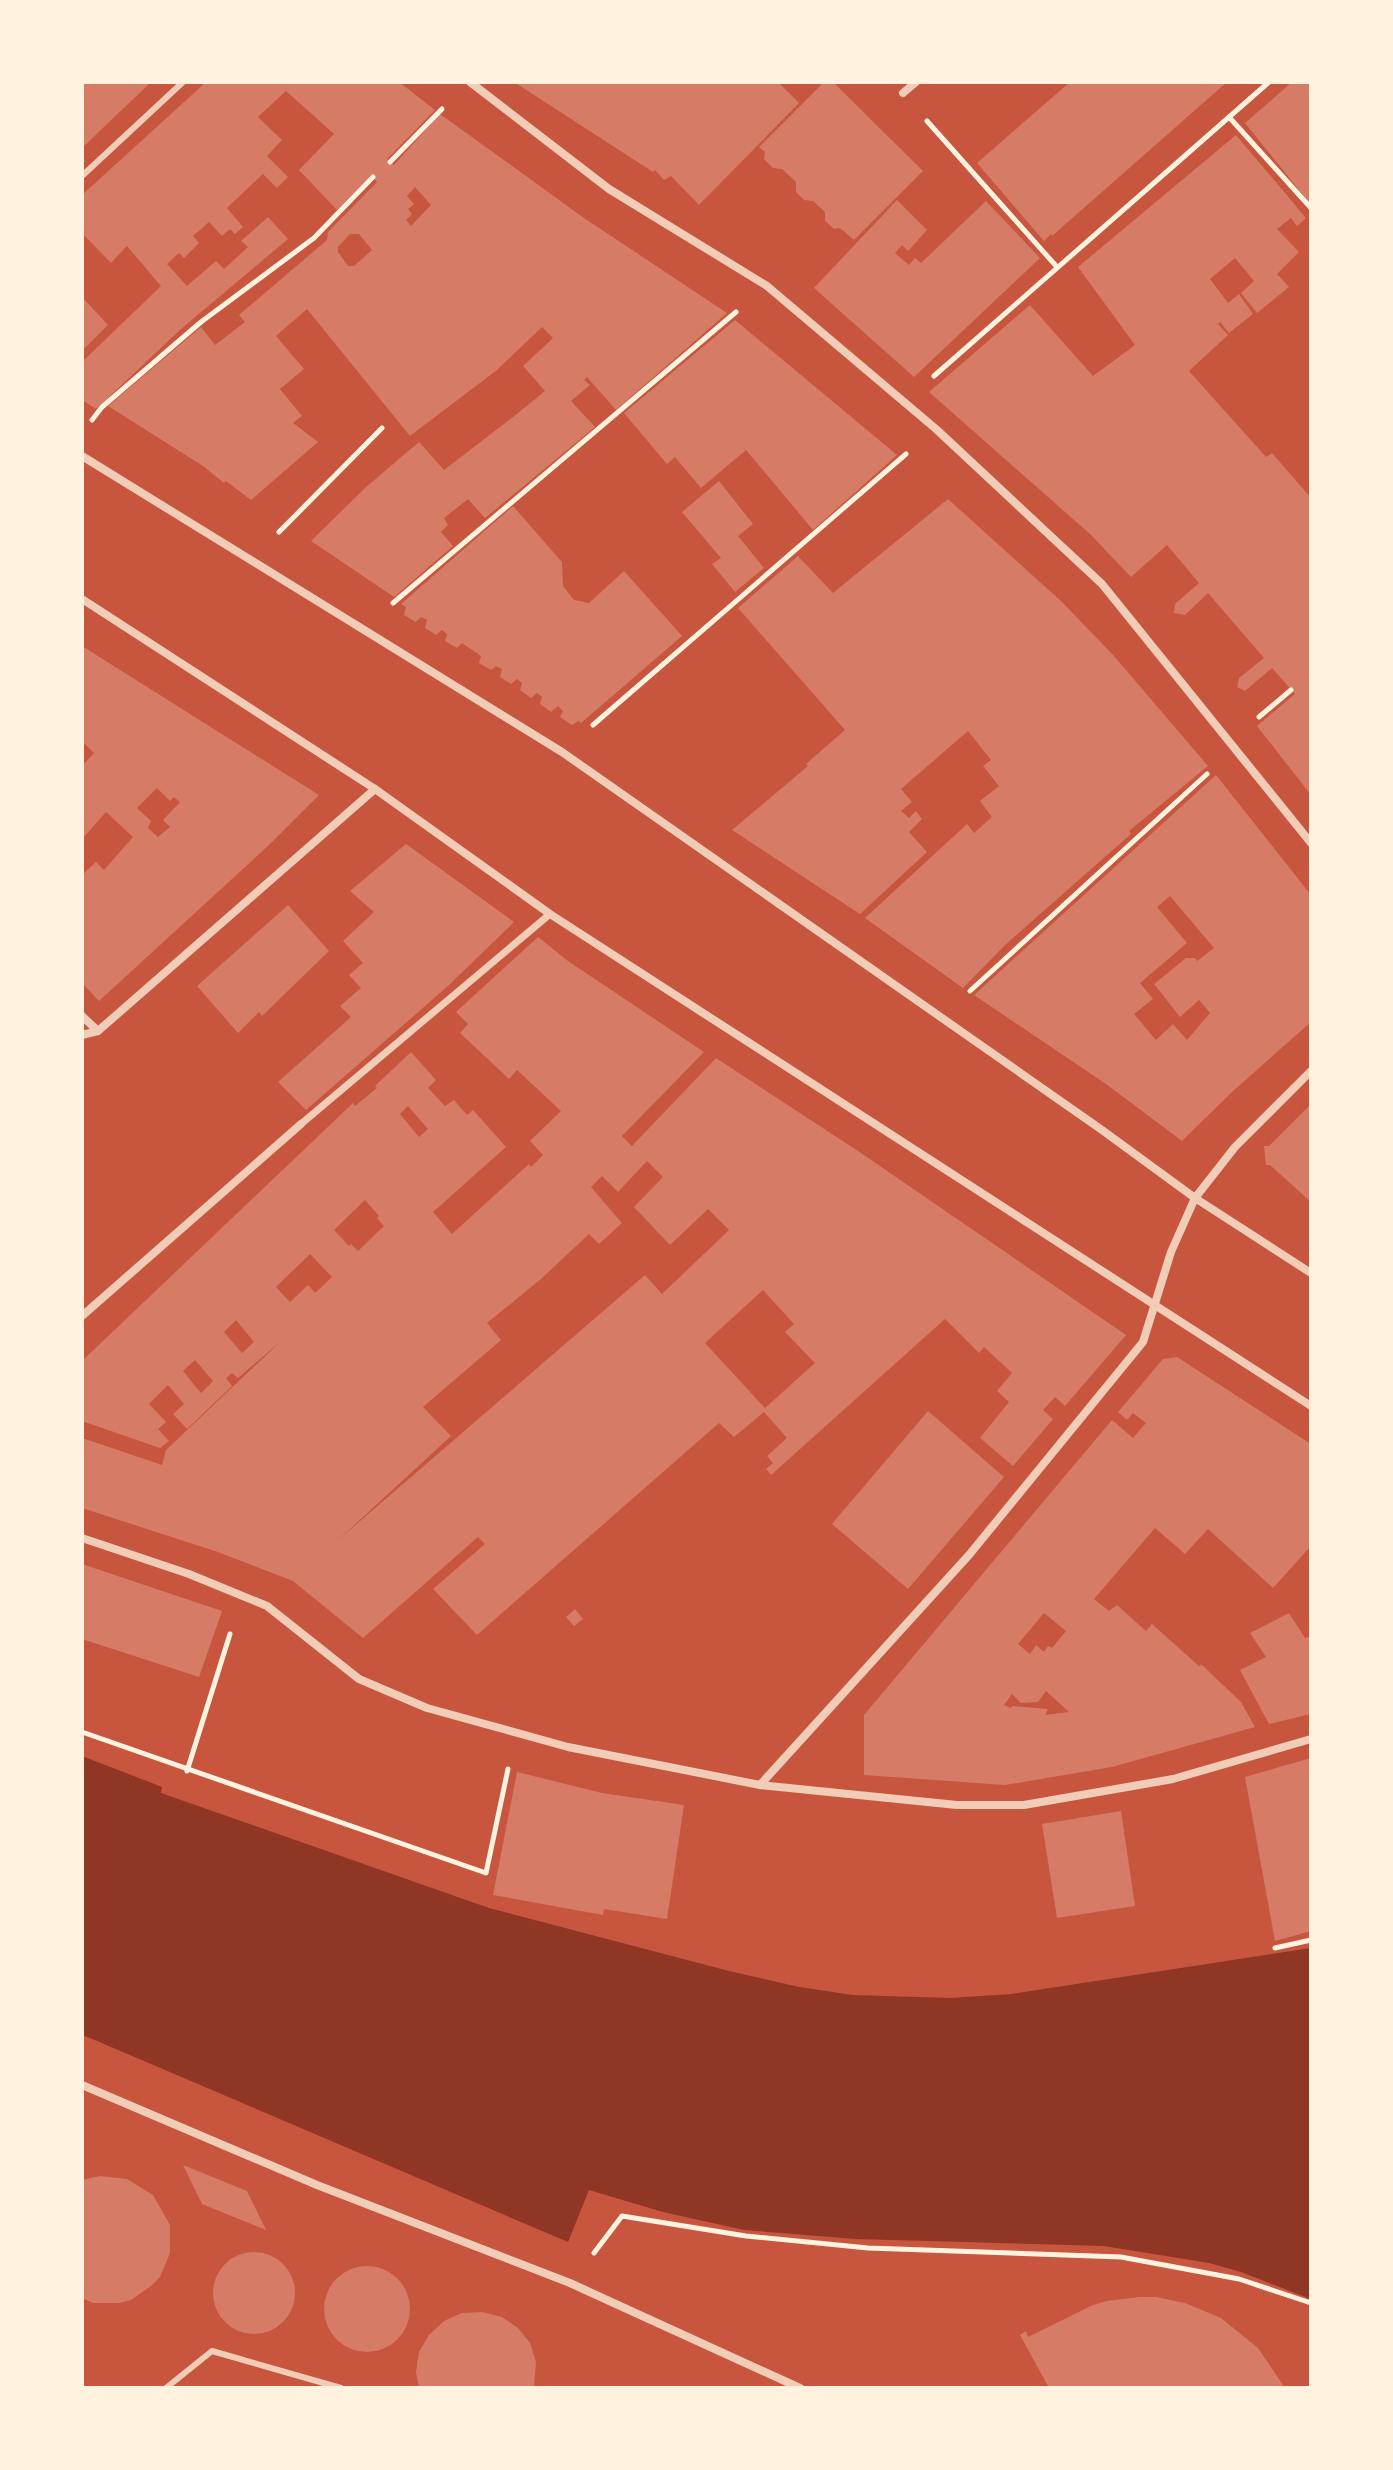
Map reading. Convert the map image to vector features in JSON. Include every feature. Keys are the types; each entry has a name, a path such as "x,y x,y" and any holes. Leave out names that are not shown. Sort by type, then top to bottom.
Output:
{"street":[{"path":"470,82 609,189 767,286 936,429 1102,584 1231,740 1311,843"},
{"path":"903,93 916,82"},
{"path":"82,456 562,752 1195,1198 1311,1273"},
{"path":"82,599 375,789 550,914 1311,1406"},
{"path":"82,1035 98,1031 375,789"},
{"path":"82,1316 301,1124 550,914"},
{"path":"82,1016 98,1031"},
{"path":"760,1785 979,1544 1143,1342 1171,1252 1195,1198 1235,1147 1311,1071"},
{"path":"82,1538 189,1574 267,1606 359,1679 427,1708 568,1747 760,1785 957,1805 1024,1805 1173,1779 1311,1739"},
{"path":"82,2085 317,2185 570,2283 800,2388"}],"lane":[{"path":"82,176 183,82"},
{"path":"166,2388 212,2351 341,2388"}],"path":[{"path":"904,404 1269,82"},
{"path":"903,93 1057,267"},
{"path":"390,162 449,102"},
{"path":"1229,117 1311,208"},
{"path":"89,424 102,407 201,322 314,238 373,177"},
{"path":"361,630 767,286"},
{"path":"288,523 382,428"},
{"path":"562,752 936,429"},
{"path":"941,1018 1235,749"},
{"path":"187,1771 243,1596"},
{"path":"82,1732 486,1873 516,1732"},
{"path":"1275,1948 1311,1940"},
{"path":"570,2283 622,2216 746,2236 868,2248 1121,2257 1239,2279 1311,2303"}],"shaded area":[{"path":"82,1756 162,1787 161,1793 489,1908 799,1987 853,1995 951,1998 1011,1994 1311,1948 1311,2299 1209,2263 1104,2246 855,2239 744,2230 663,2212 589,2190 568,2242 82,2035"}],"building":[{"path":"82,82 151,82 82,148"},
{"path":"206,82 399,82 435,110 387,159 394,165 440,114 584,218 727,313 616,410 587,377 584,380 590,385 571,401 595,427 485,518 468,499 444,518 448,525 441,532 453,546 394,597 311,541 365,488 419,442 444,470 545,391 523,366 553,338 542,327 497,370 410,436 307,309 276,336 304,369 280,389 302,416 293,423 318,442 251,500 108,406 201,327 215,345 245,322 239,315 327,240 328,232 377,182 371,175 337,210 299,170 334,134 286,91 258,117 282,140 267,156 288,177 277,188 263,174 227,208 243,227 235,234 230,229 222,236 209,222 193,236 199,243 184,258 179,253 167,264 187,286 216,261 224,269 248,247 241,241 268,217 288,239 181,329 96,409 82,400 82,362 161,286 127,246 111,263 82,233 82,195","holes":["415,187 431,205 411,226 406,220 412,214 408,209 414,204 407,196","350,234 359,234 372,250 354,266 348,266 338,252 338,247"]},
{"path":"514,82 778,82 799,103 699,205 671,176 664,180 655,170 653,172"},
{"path":"824,82 833,82 923,171 854,240 825,221 825,212 813,201 804,200 796,192 796,182 782,169 773,168 764,159 765,152 759,147"},
{"path":"1070,82 1227,82 1044,241 977,163"},
{"path":"1292,82 1311,82 1311,205 1245,123"},
{"path":"1236,135 1306,218 1297,226 1291,218 1277,229 1299,252 1277,274 1289,287 1257,313 1241,293 1254,281 1235,258 1210,279 1228,303 1239,294 1253,314 1229,333 1220,322 1218,324 1228,335 1189,371 1266,457 1272,453 1311,498 1311,795 1257,726 1295,694 1272,668 1245,691 1237,687 1239,678 1264,658 1208,593 1185,615 1174,613 1175,604 1199,583 1167,545 1131,577 1090,534 929,392 1030,305 1093,376 1135,345 1078,267"},
{"path":"897,200 927,230 908,251 902,245 895,253 909,265 915,258 921,263 986,201 1040,258 914,377 814,288"},
{"path":"82,297 108,325 82,351"},
{"path":"735,320 897,455 813,530 746,450 701,488 675,457 667,464 624,413"},
{"path":"719,481 753,524 738,536 764,568 735,592 712,564 721,558 682,512"},
{"path":"948,499 1061,601 1114,656 1208,766 1129,831 1131,834 1005,945 963,988 865,918 967,824 974,833 992,817 980,801 999,786 983,766 991,760 968,731 901,789 912,802 901,811 909,818 916,811 922,819 909,832 927,852 860,914 732,830 808,766 806,764 845,730 738,608 798,556 833,593"},
{"path":"513,506 562,562 563,586 574,600 589,603 624,571 682,636 581,723 578,721 572,725 560,717 563,711 558,706 551,712 540,704 542,697 537,693 531,698 520,690 522,683 517,679 511,684 500,677 502,669 496,666 491,670 479,663 481,656 462,643 457,648 445,641 447,634 442,630 436,635 425,628 427,620 421,617 416,622 404,615 406,607 401,604"},
{"path":"82,646 319,795 99,1001 82,983 82,875 96,862 104,870 133,837 106,812 82,839 82,766 94,753 82,741","holes":["157,788 170,801 174,797 180,802 163,820 170,827 158,837 148,828 151,821 137,808"]},
{"path":"1216,775 1311,895 1311,1022 1182,1141 1106,1084 974,995","holes":["1170,896 1214,948 1197,961 1186,958 1154,984 1180,1017 1199,1000 1210,1013 1187,1040 1173,1024 1156,1040 1134,1014 1153,999 1140,983 1187,943 1157,907"]},
{"path":"406,844 514,922 448,986 306,1110 278,1082 351,1017 340,1006 361,988 349,975 363,963 343,941 374,912 350,891"},
{"path":"288,905 329,951 262,1016 259,1012 238,1033 197,986"},
{"path":"538,937 568,961 704,1052 622,1136 632,1146 716,1058 861,1153 1126,1335 1065,1406 1055,1397 1043,1410 1053,1419 1013,1466 980,1438 1009,1402 997,1391 1012,1373 984,1347 979,1353 945,1319 771,1475 766,1469 773,1463 767,1456 787,1438 764,1412 734,1437 719,1423 477,1635 433,1589 485,1544 478,1537 363,1638 293,1581 218,1552 82,1508 82,1438 162,1465 166,1450 280,1342 238,1378 232,1373 226,1378 232,1386 187,1429 173,1414 184,1404 168,1385 149,1404 166,1422 158,1429 169,1441 160,1448 82,1421 82,1361 353,1103 355,1106 377,1088 375,1086 411,1052 436,1080 428,1088 445,1106 454,1100 467,1115 473,1110 506,1147 433,1212 452,1234 543,1155 530,1141 561,1111 517,1070 509,1079 460,1033 468,1024 456,1012","holes":["408,1106 428,1129 419,1137 400,1114","647,1161 663,1177 634,1207 670,1245 708,1209 729,1230 662,1294 645,1275 337,1541 451,1436 423,1407 501,1340 487,1323 589,1234 599,1244 622,1223 591,1187 602,1176 618,1192","365,1200 384,1226 358,1251 351,1244 349,1246 334,1230","310,1254 332,1277 315,1293 308,1285 290,1302 276,1287","763,1290 794,1324 785,1332 815,1363 765,1408 705,1343","236,1320 254,1342 242,1353 224,1332","195,1360 213,1381 201,1393 183,1371"]},
{"path":"1311,1104 1311,1202 1270,1165 1266,1165 1264,1146 1269,1146"},
{"path":"1177,1357 1311,1444 1311,1546 1273,1588 1208,1529 1185,1554 1155,1528 1094,1599 1109,1611 1117,1605 1146,1631 1152,1624 1241,1702 1255,1727 1112,1767 1005,1785 864,1775 864,1715 1112,1420 1133,1438 1146,1423 1133,1413 1127,1420 1118,1412 1163,1359","holes":["1044,1613 1066,1631 1052,1648 1048,1646 1044,1652 1036,1645 1030,1654 1018,1644","1046,1691 1069,1712 1045,1715 1048,1709 1004,1705 1012,1694 1021,1703 1038,1702"]},
{"path":"928,1411 1004,1477 908,1589 832,1524"},
{"path":"82,1564 222,1611 199,1677 82,1639"},
{"path":"575,1609 583,1619 574,1626 566,1617"},
{"path":"1289,1613 1305,1638 1311,1636 1311,1714 1269,1724 1240,1670 1266,1657 1250,1633"},
{"path":"1311,1758 1311,1931 1275,1941 1245,1777"},
{"path":"517,1772 602,1793 684,1805 667,1919 604,1909 603,1915 493,1895"},
{"path":"1121,1811 1135,1906 1057,1918 1042,1824"},
{"path":"183,2165 247,2191 266,2230 202,2204"},
{"path":"100,2176 127,2179 153,2195 170,2225 170,2253 160,2277 131,2300 119,2303 93,2303 82,2298 82,2180"},
{"path":"246,2252 262,2252 277,2259 288,2270 295,2293 292,2309 283,2322 262,2334 246,2334 231,2327 220,2316 213,2301 213,2285 220,2270 231,2259"},
{"path":"367,2266 391,2273 403,2285 410,2309 403,2333 391,2345 367,2352 343,2345 331,2333 324,2309 331,2285 343,2273"},
{"path":"1139,2297 1185,2303 1221,2318 1258,2348 1285,2388 1049,2388 1020,2335 1026,2331 1028,2337 1093,2305"},
{"path":"482,2312 502,2317 518,2328 530,2343 536,2362 534,2388 419,2388 416,2372 419,2352 429,2335 444,2321 462,2313"}]}
